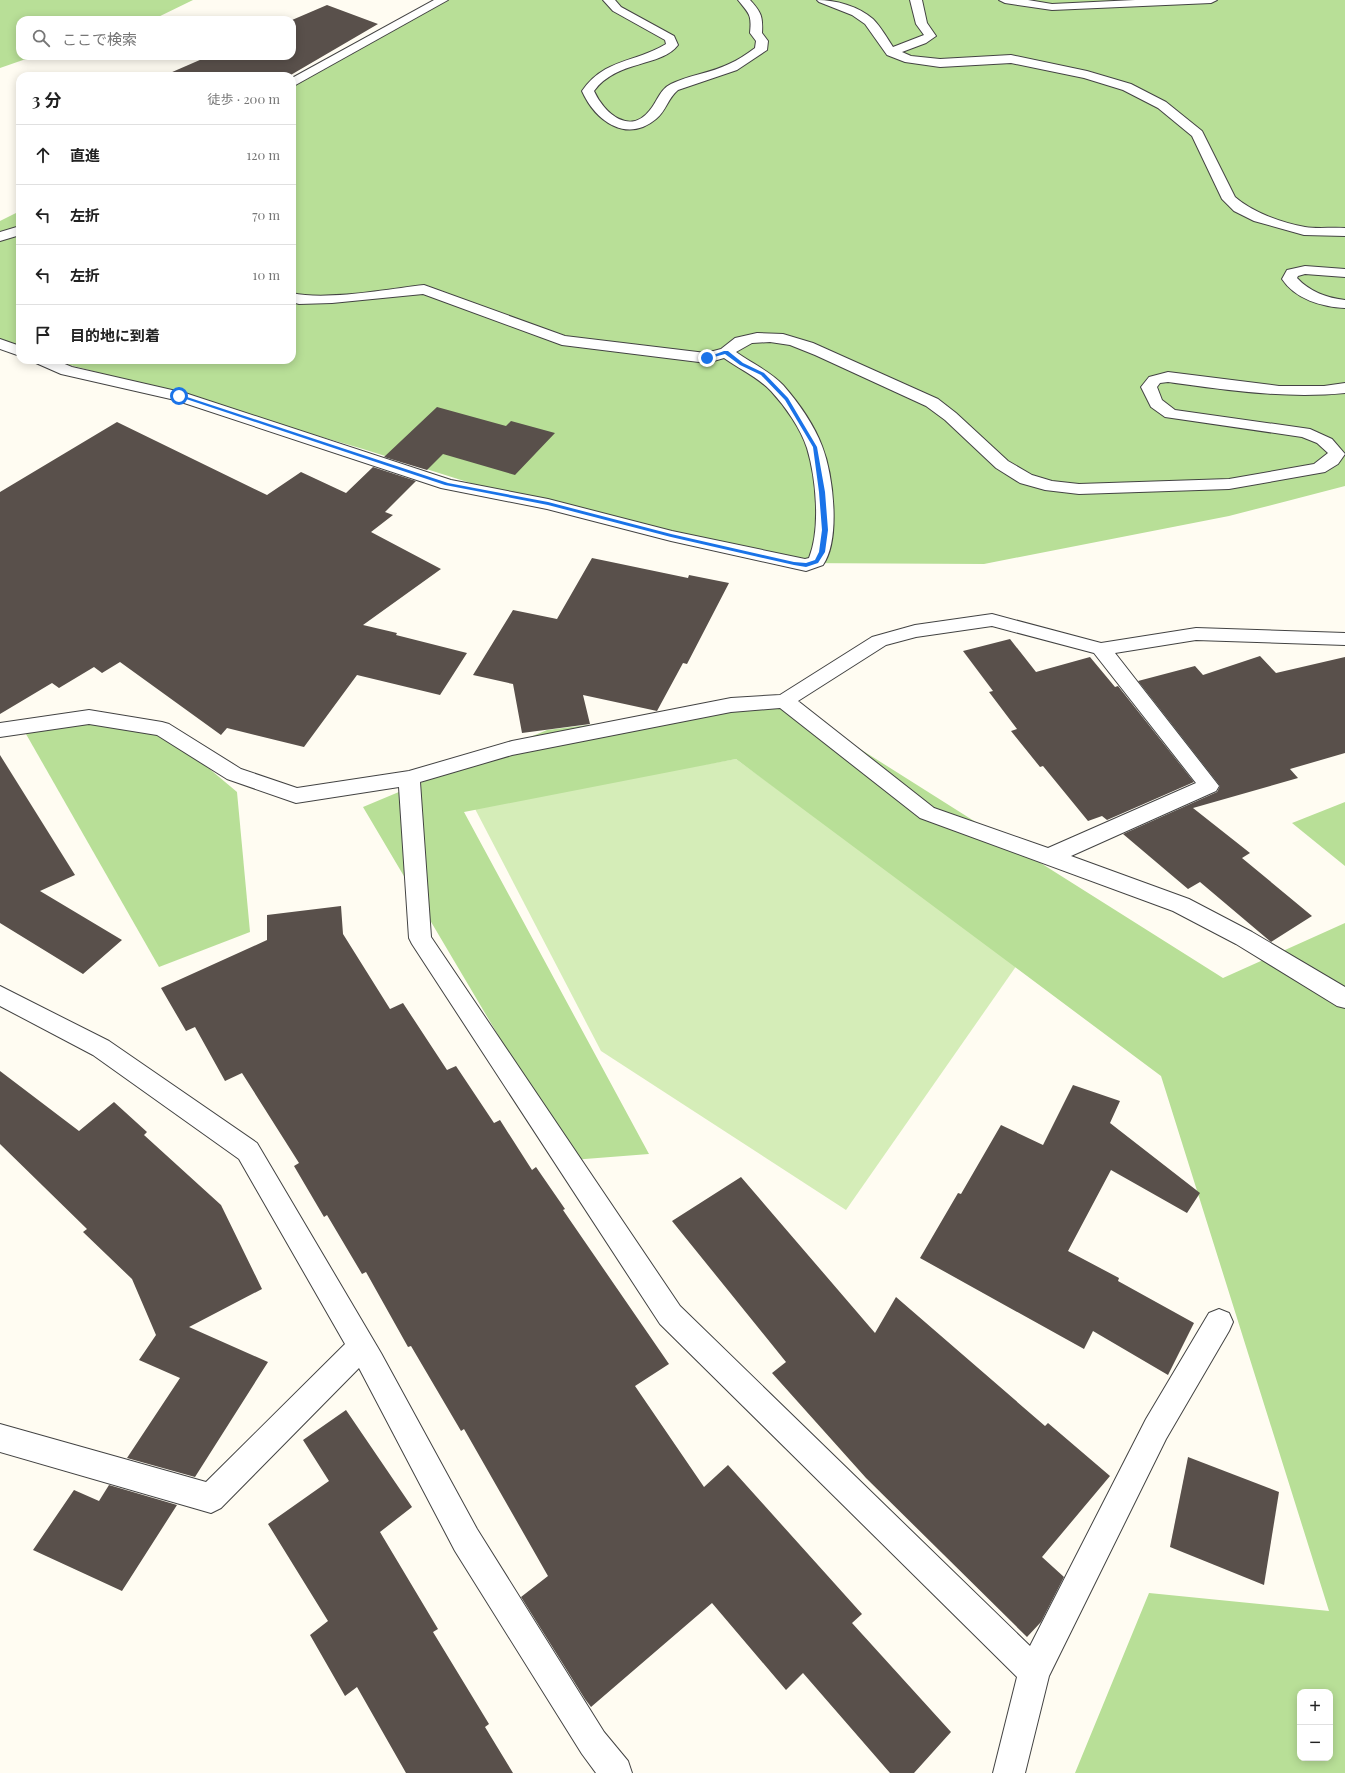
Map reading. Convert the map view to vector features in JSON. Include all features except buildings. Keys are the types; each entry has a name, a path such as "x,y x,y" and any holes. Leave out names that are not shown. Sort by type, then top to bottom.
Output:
{"street":[{"path":"296,81 442,0"},
{"path":"609,0 617,9 670,38 672,45 655,56 615,67 602,74 593,82 588,91 592,102 602,113 614,122 624,126 636,125 652,116 665,93 674,87 733,67 761,50 762,41 756,33 757,19 754,10 744,0"},
{"path":"823,0 856,13 869,22 891,52 909,59 940,64 1011,59 1087,75 1127,87 1162,105 1197,134 1228,199 1239,208 1259,218 1304,231 1345,232"},
{"path":"891,52 922,41 930,36 926,27 922,24 916,0"},
{"path":"1005,0 1052,7 1211,0"},
{"path":"0,237 16,231"},
{"path":"1345,273 1305,270 1292,273 1289,279 1296,287 1307,294 1321,300 1345,304"},
{"path":"296,299 299,300 332,299 424,289 562,340 707,358 726,352 736,342 749,338 769,337 794,341 896,386 940,408 1005,467 1025,479 1055,487 1079,489 1229,484 1318,468 1332,460 1336,453 1329,443 1319,436 1304,432 1171,414 1159,408 1153,400 1149,387 1155,380 1168,377 1289,390 1345,388"},
{"path":"0,344 16,350"},
{"path":"51,364 67,371 179,396 447,484 548,504 671,536 794,563 806,565 817,562 822,552 825,530 822,492 815,447 787,399 776,387 762,374 742,364 726,352"},
{"path":"0,730 89,717 162,729 234,774 296,796 409,778 512,748 731,705 784,701 879,641 915,631 992,620 1101,649 1196,634 1345,639"},
{"path":"1050,857 1210,786 1101,649"},
{"path":"784,701 927,813 1181,905 1244,938 1345,999"},
{"path":"409,778 420,938 670,1315 1034,1672"},
{"path":"0,995 101,1048 248,1151 362,1346 466,1540 593,1744 616,1773"},
{"path":"1009,1773 1034,1672 1156,1430 1219,1322"},
{"path":"0,1438 211,1498 362,1346"}],"green space":[{"path":"0,0 193,0 160,16 16,16 16,60 23,60 0,68"},
{"path":"435,0 1345,0 1345,486 1229,516 984,564 794,563 569,514 363,449 66,364 296,364 296,81"},
{"path":"16,213 16,351 0,347 0,221"},
{"path":"784,701 1223,978 1345,923 1345,1773 1075,1773 1149,1593 1329,1611 1161,1076 736,759 464,812 649,1154 572,1160 363,807 547,730"},
{"path":"89,717 162,729 237,792 250,932 159,967 22,727"},
{"path":"736,759 1017,965 846,1210 601,1051 473,805"},
{"path":"1345,802 1345,866 1292,823"}],"route":[{"path":"179,396 447,484 548,504 671,536 794,563 806,565 817,562 822,552 825,530 822,492 815,447 787,399 762,374 742,364 726,352 707,358"}]}
